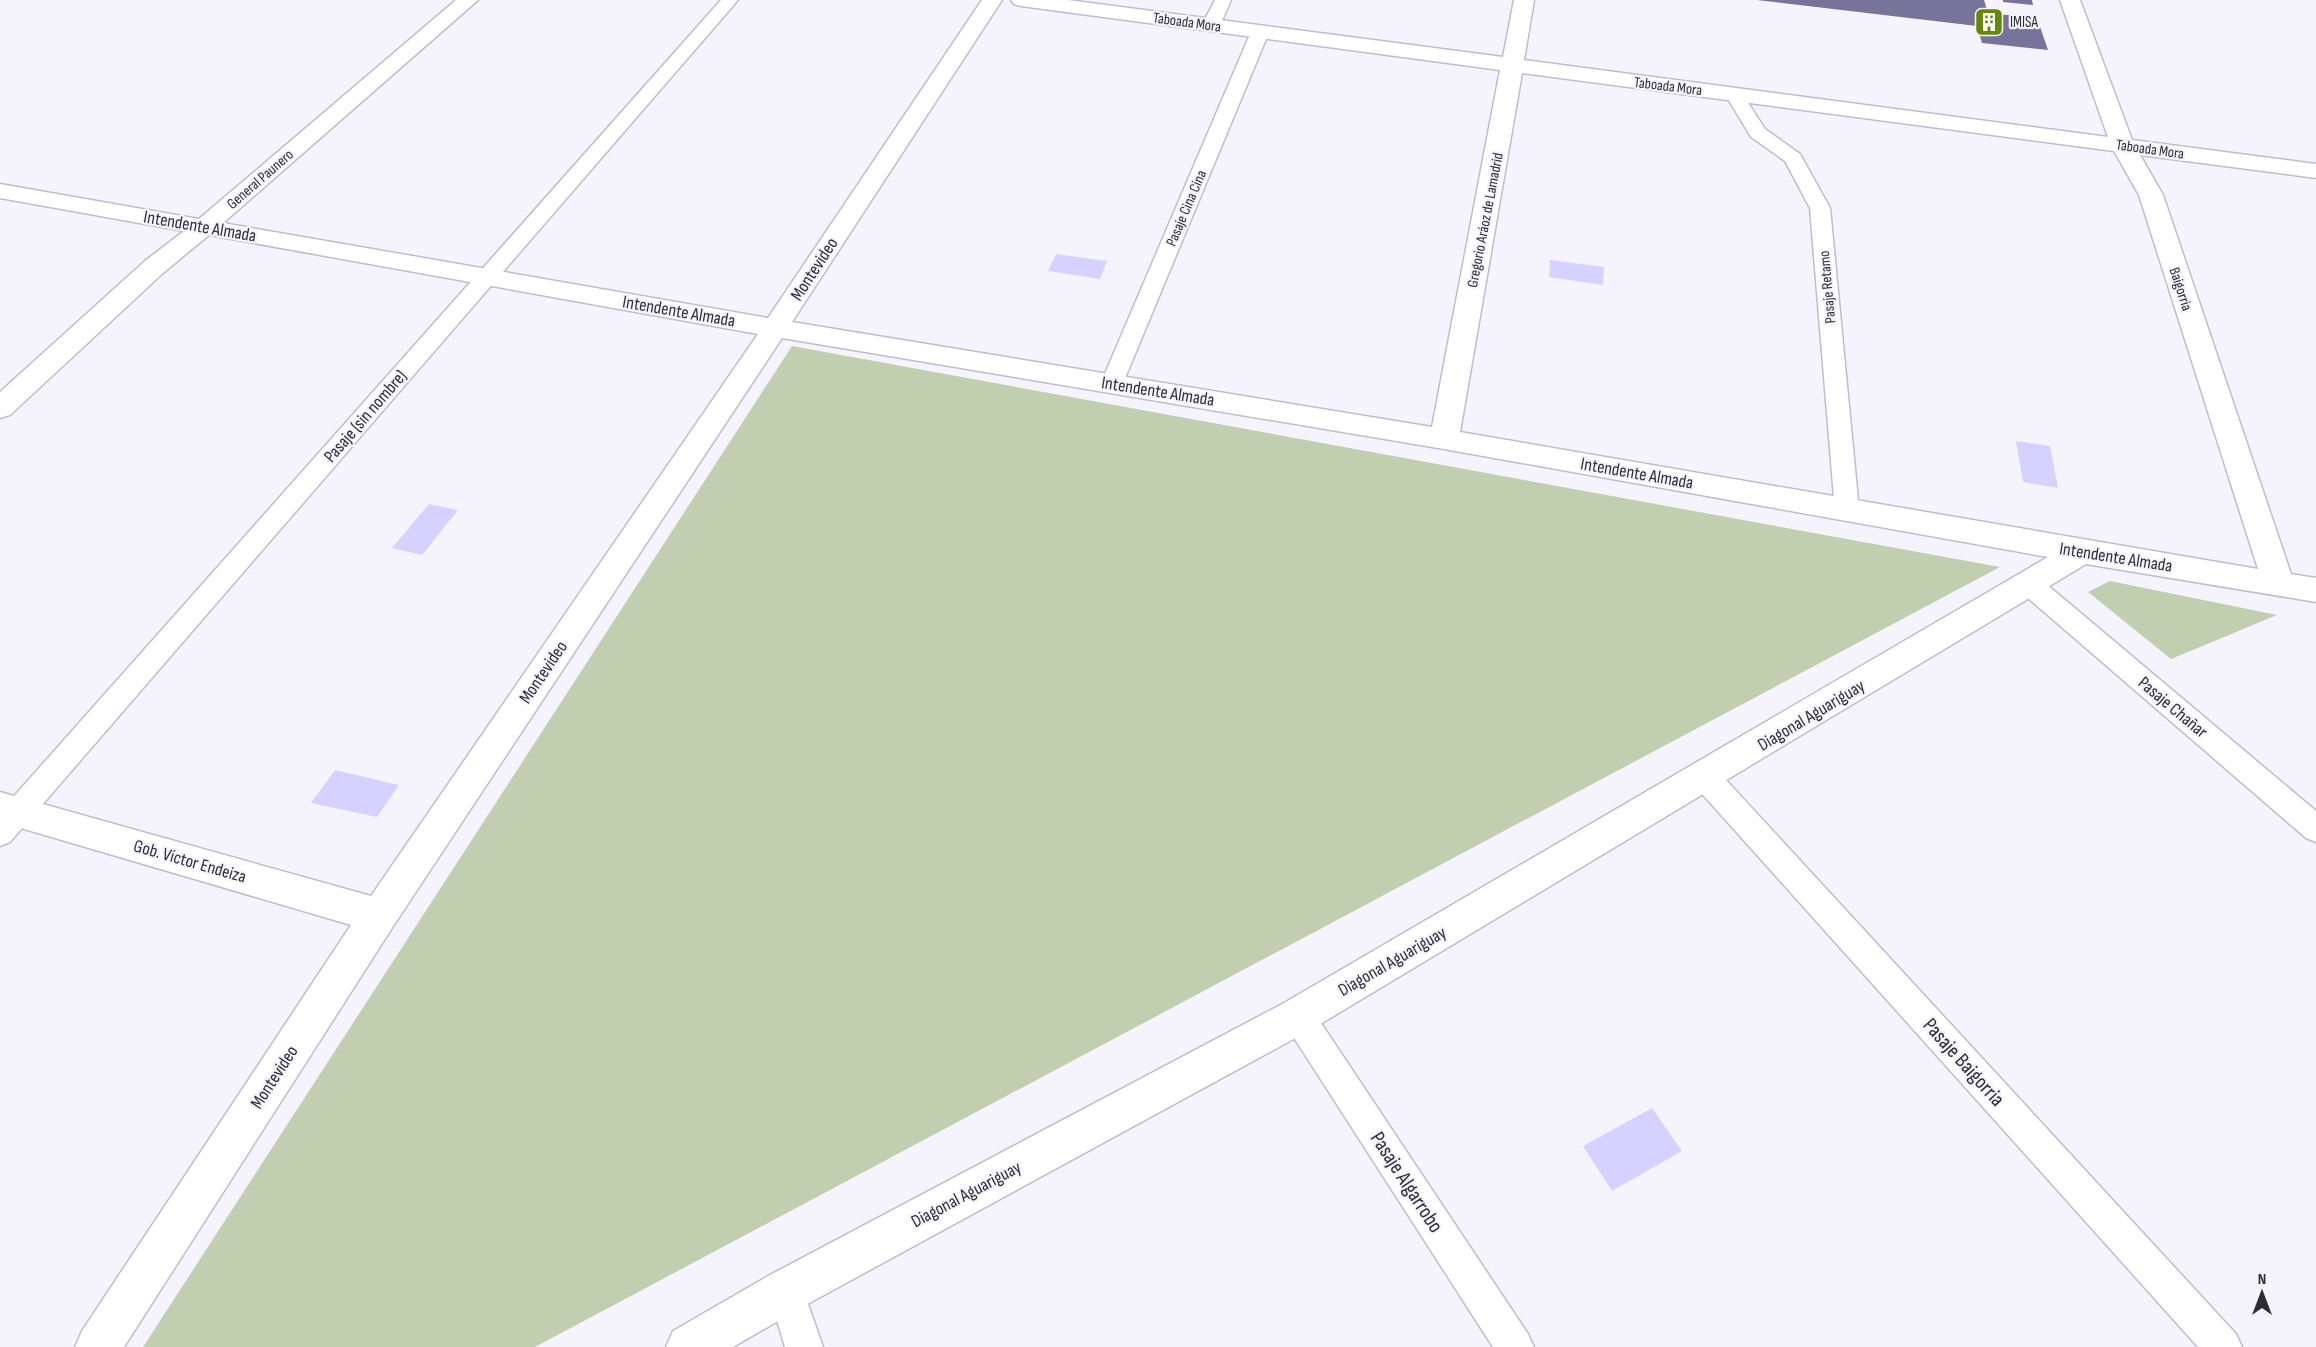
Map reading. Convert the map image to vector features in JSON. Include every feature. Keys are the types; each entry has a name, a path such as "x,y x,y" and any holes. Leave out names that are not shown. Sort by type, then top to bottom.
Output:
{"street":[{"name":"General Paunero","path":"0,408 154,267 204,227 468,0"},
{"name":"Montevideo","path":"98,1347 379,916 775,328 992,0"},
{"name":"Taboada Mora","path":"1021,0 2316,171"},
{"name":"Gregorio Aráoz de Lamadrid","path":"1444,439 1514,65 1524,0"},
{"name":"Baigorria","path":"2070,0 2123,146 2151,195 2278,583"},
{"name":"Intendente Almada","path":"0,191 775,328 1444,439 2082,552 2316,590"},
{"name":"Diagonal Aguariguay","path":"689,1347 786,1291 1298,1016 2030,585 2082,552"},
{"name":"Gob. Víctor Endeiza","path":"6,817 379,916"}],"lane":[{"name":"Pasaje (sin nombre)","path":"6,817 487,277 730,0"},
{"path":"1212,25 1223,0"},
{"name":"Pasaje Cina Cina","path":"1112,383 1260,32"},
{"name":"Pasaje Retamo","path":"1734,94 1758,133 1793,158 1820,208 1847,510"},
{"name":"Pasaje Chañar","path":"2030,585 2316,829"},
{"name":"Pasaje Baigorria","path":"1705,777 2223,1347"},
{"name":"Pasaje Algarrobo","path":"1298,1016 1515,1347"},
{"path":"786,1291 804,1347"}],"green space":[{"path":"792,346 2000,567 535,1347 143,1347"},
{"path":"2110,581 2277,615 2171,659 2088,592"}],"shaded area":[{"path":"1056,254 1107,261 1100,279 1048,271"},
{"path":"1550,260 1604,267 1603,285 1549,277"},
{"path":"2016,441 2050,446 2058,488 2023,482"},
{"path":"429,504 458,510 422,555 392,548"},
{"path":"335,770 399,785 377,817 311,803"},
{"path":"1652,1108 1682,1151 1612,1191 1583,1146"}],"building":[{"name":"IMISA","path":"1757,0 1984,0 1988,13 2037,18 2048,50 1982,43 1977,26"},
{"name":"IMISA","path":"2003,0 2032,0 2033,5 2003,2"}],"place":[{"name":"IMISA","path":"1989,22"}]}
